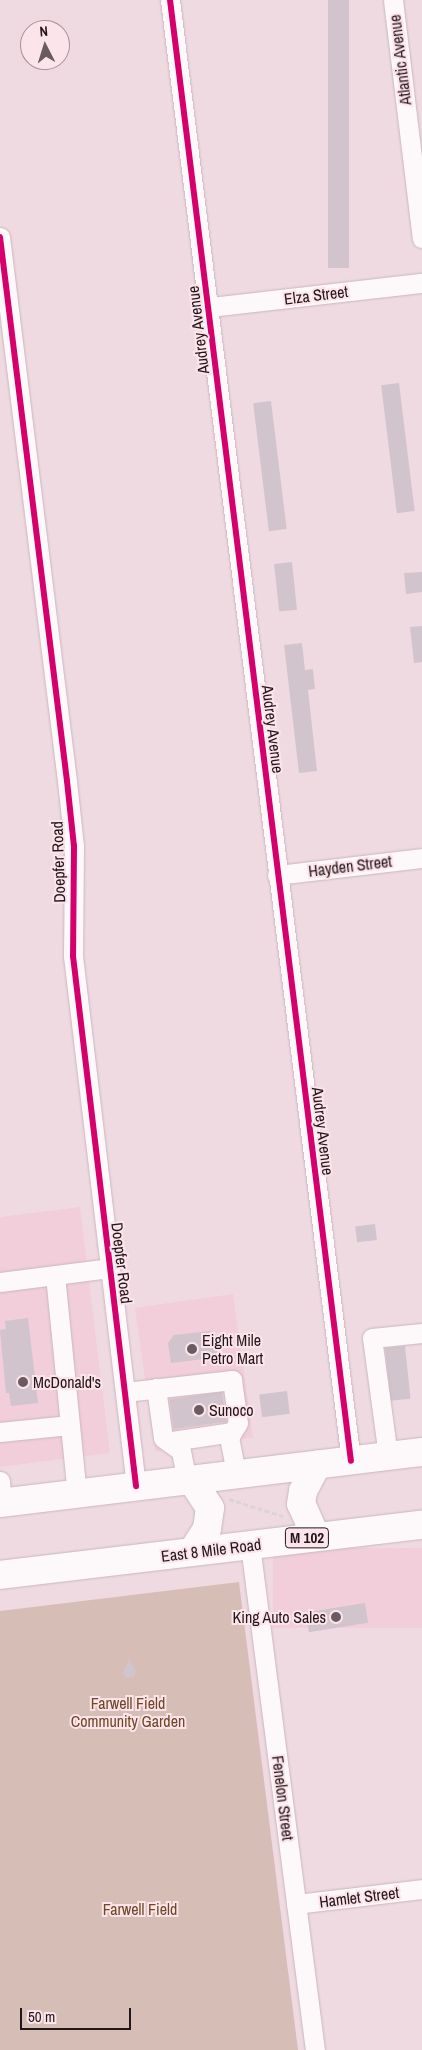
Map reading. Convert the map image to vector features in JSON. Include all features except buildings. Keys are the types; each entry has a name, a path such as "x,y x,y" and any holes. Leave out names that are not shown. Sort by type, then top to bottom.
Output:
{"highway":[{"path":"1,1496 76,1494 189,1480 231,1486 317,1465 422,1452"},
{"path":"316,1537 301,1504 303,1491 317,1465"},
{"path":"189,1480 208,1500 210,1518 202,1540 192,1552"},
{"name":"East 8 Mile Road","path":"0,1575 422,1524"}],"street":[{"name":"Audrey Avenue","path":"170,0 210,307 277,875 350,1461"},
{"name":"Atlantic Avenue","path":"393,0 422,238"},
{"name":"Doepfer Road","path":"0,237 74,846 72,956 136,1486"},
{"name":"Elza Street","path":"210,307 422,283"},
{"name":"Hayden Street","path":"277,875 422,858"},
{"path":"0,1282 109,1268"},
{"path":"55,1275 76,1494"},
{"path":"388,1456 372,1338 422,1333"},
{"path":"125,1392 232,1380 238,1424 229,1437 231,1486"},
{"path":"156,1388 163,1438 172,1441 181,1450 189,1480"},
{"path":"0,1432 70,1425"},
{"path":"172,1441 232,1432"},
{"name":"Fenelon Street","path":"250,1545 315,2050"},
{"name":"Hamlet Street","path":"296,1904 422,1889"}],"path":[{"path":"231,1486 283,1516 286,1521"}],"shaded area":[{"path":"80,1207 110,1453 0,1467 0,1217"},
{"path":"233,1294 253,1438 155,1451 135,1308"},
{"path":"273,1548 422,1548 422,1628 273,1628"}],"green space":[{"name":"Farwell Field","path":"239,1582 298,2050 0,2050 0,1611"}],"cycle path":[{"path":"170,0 351,1461"},
{"path":"0,237 67,781 74,846 73,956 136,1486"}],"place":[{"name":"Eight Mile Petro Mart","path":"192,1349"},
{"name":"McDonald's","path":"23,1382"},
{"name":"Sunoco","path":"199,1410"},
{"name":"King Auto Sales","path":"336,1617"}],"park label":[{"name":"Farwell Field Community Garden","path":"128,1712"}]}
